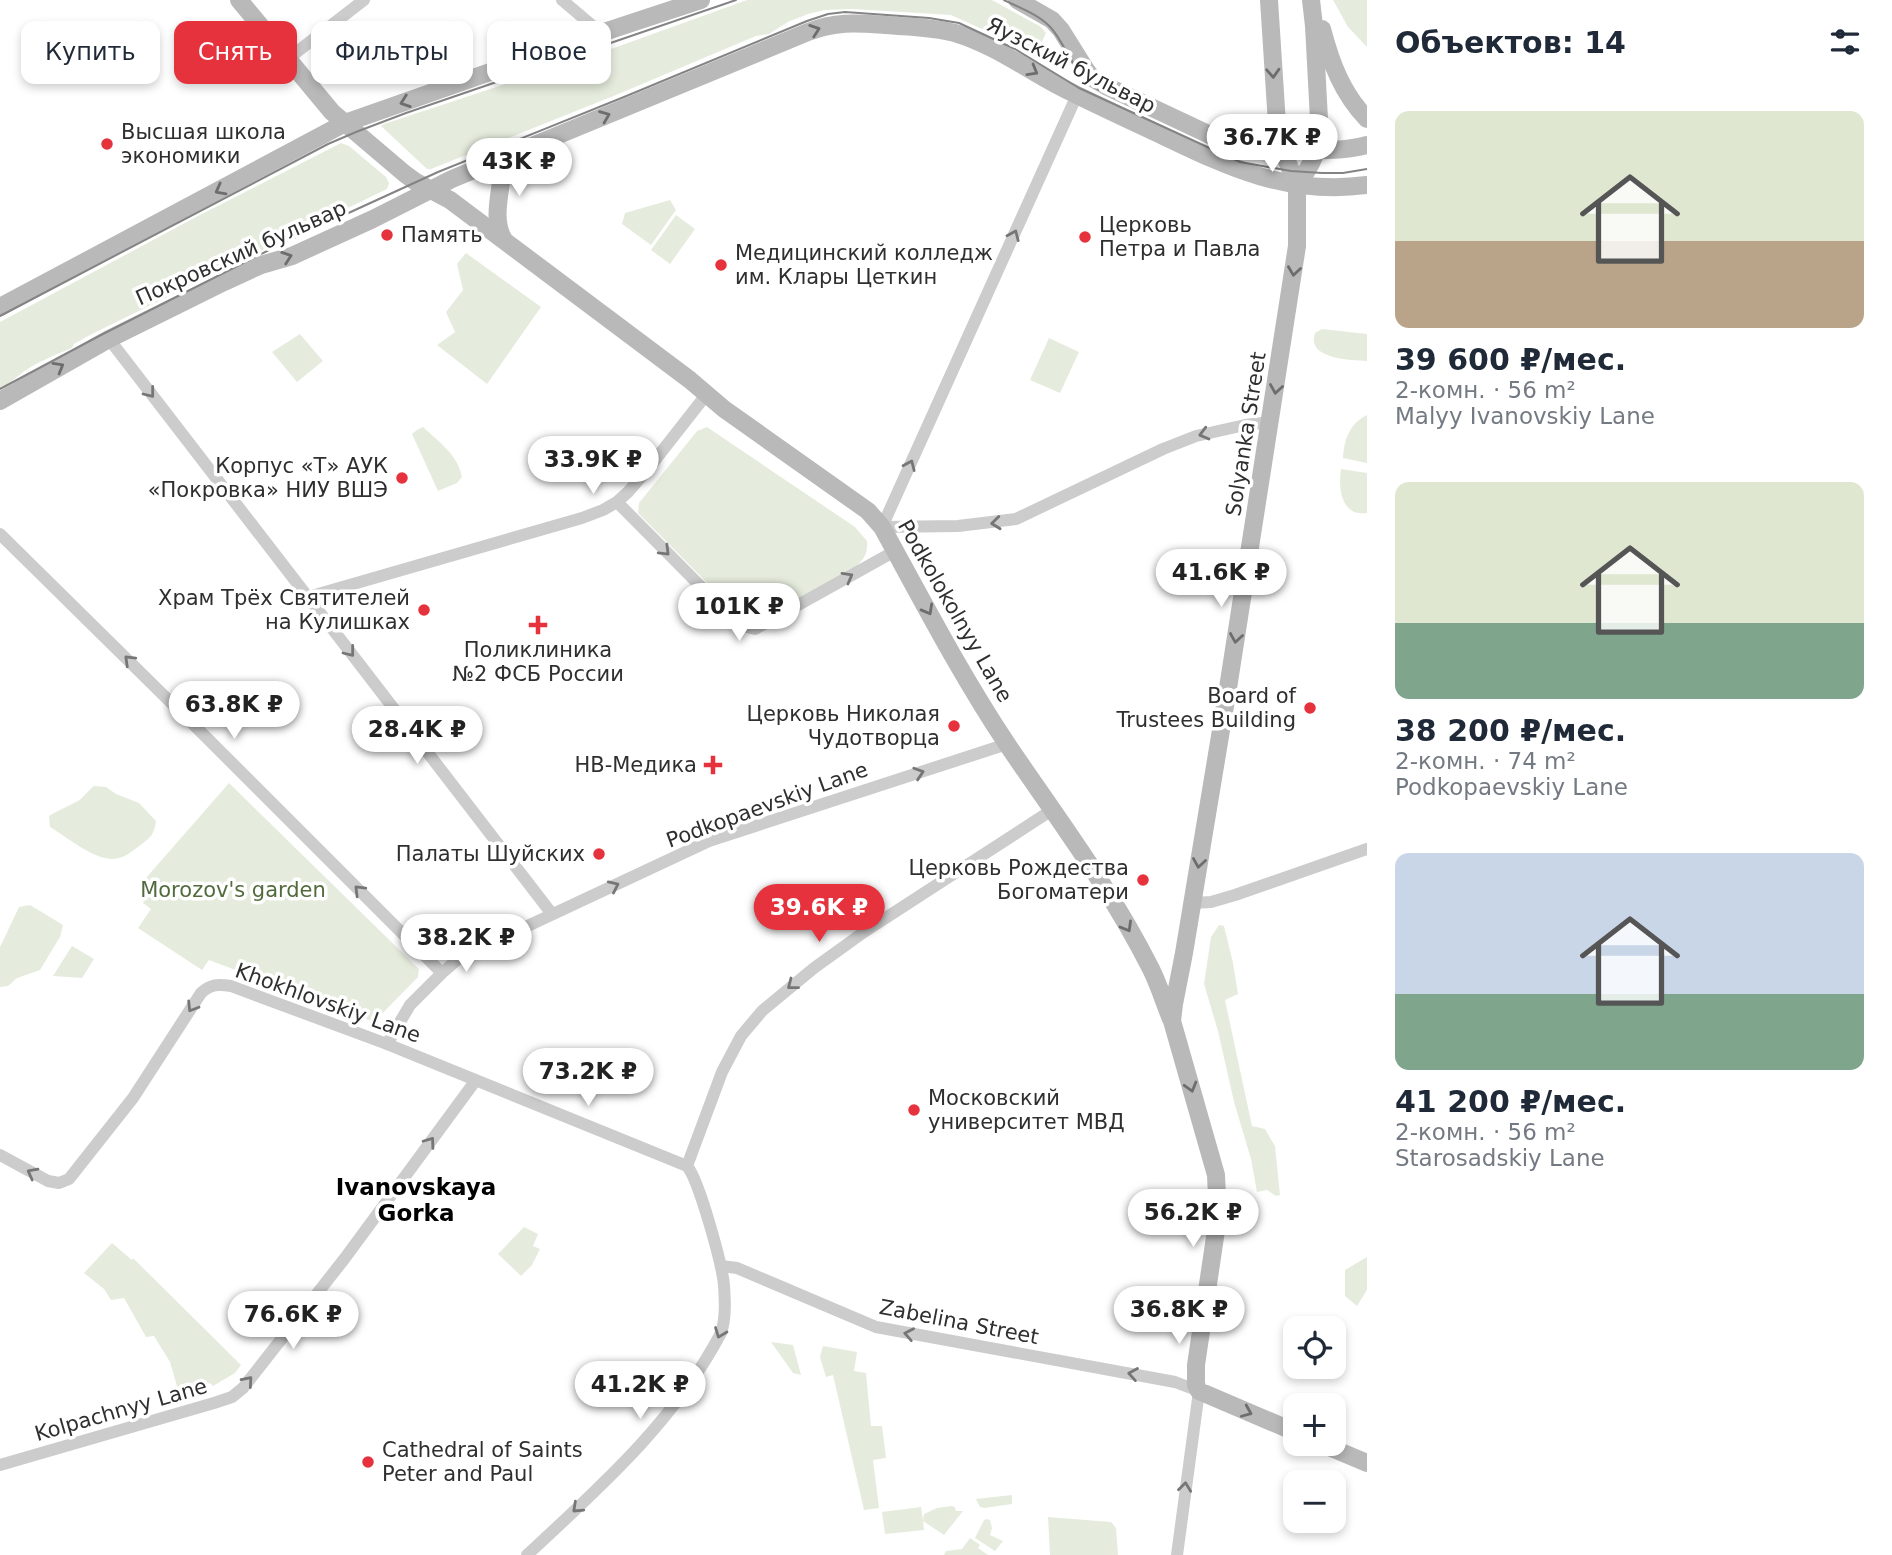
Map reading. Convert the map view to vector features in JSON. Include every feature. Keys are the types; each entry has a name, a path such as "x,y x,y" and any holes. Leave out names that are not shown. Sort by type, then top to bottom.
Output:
{"main road":[{"name":"Podkolokolnyy Lane","path":"239,0 257,21"},
{"path":"611,30 701,0"},
{"name":"Яузский бульвар","path":"1017,0 1052,20 1092,78 1227,143 1243,147 1282,149 1343,149 1367,145"},
{"path":"1269,0 1275,111 1282,149 1297,185"},
{"path":"1297,185 1311,165 1320,138 1311,0"},
{"path":"1311,0 1340,83 1367,118"},
{"name":"Яузский бульвар","path":"429,189 808,32 833,24 849,23 923,27 958,34 1011,58 1077,95 1227,166 1259,177 1297,185 1343,188 1367,185"},
{"name":"Podkolokolnyy Lane","path":"297,68 332,112 405,174 450,200 690,380 724,409 868,511 882,527 983,706 1083,854 1138,946 1152,971 1172,1021"},
{"path":"0,307 345,123 487,73"},
{"path":"506,243 496,220 502,173 514,152"},
{"name":"Solyanka Street","path":"1172,1021 1271,422 1297,246 1297,185"},
{"name":"Покровский бульвар","path":"0,401 108,339 261,265 292,256 373,219 429,189"},
{"path":"1172,1021 1216,1175 1218,1191 1217,1217 1195,1378 1199,1391 1283,1427"},
{"path":"1346,1454 1367,1463"}],"street":[{"path":"297,52 364,0"},
{"path":"562,0 587,21"},
{"path":"1077,95 882,527 958,526 1016,519 1195,436 1271,422"},
{"path":"108,339 552,914"},
{"path":"308,597 603,510 617,502 648,469 706,395"},
{"path":"617,502 739,625 749,629 755,629 895,551"},
{"path":"0,534 442,973"},
{"name":"Podkopaevskiy Lane","path":"387,1044 410,1005 458,959 709,841 1007,744"},
{"path":"527,1555 617,1471 675,1405 721,1333 724,1324 724,1283 721,1266 698,1185 692,1171 687,1167 722,1072 741,1036 762,1011 786,990 843,947 1052,810"},
{"path":"1193,903 1211,902 1367,849"},
{"name":"Khokhlovskiy Lane","path":"0,1155 48,1181 59,1183 69,1179 115,1123 201,993 211,985 220,984 387,1044 687,1167"},
{"name":"Kolpachnyy Lane","path":"0,1465 232,1397 243,1388 345,1258 476,1080"},
{"name":"Zabelina Street","path":"721,1266 737,1268 876,1327 1175,1382 1199,1391"},
{"path":"1177,1555 1199,1391"}],"green space":[{"path":"747,0 992,0 1041,27 1046,33 1039,48 1032,52 951,15 825,10 788,22 769,34 756,36 431,169 427,169 381,126 506,84 611,84 611,49"},
{"path":"1333,0 1367,0 1367,47 1348,27"},
{"path":"341,143 349,146 386,177 389,183 387,189 323,220 317,226 303,230 90,335 72,348 29,368 0,388 0,322"},
{"path":"670,200 676,210 651,245 622,224 625,213"},
{"path":"676,215 695,229 670,264 651,250"},
{"path":"466,253 541,307 487,384 437,345 455,332 446,312 463,290 457,264"},
{"path":"1322,329 1367,334 1367,361 1340,359 1323,353 1314,342 1315,333"},
{"path":"300,334 323,361 297,382 272,352"},
{"path":"1049,338 1079,352 1060,393 1030,380"},
{"path":"1367,415 1367,463 1343,458 1349,433 1356,423"},
{"path":"423,427 452,455 462,477 457,483 438,491 412,434"},
{"path":"707,427 855,527 867,541 866,552 860,563 760,621 750,623 743,619 638,513 639,503 697,431"},
{"path":"1341,469 1367,473 1367,513 1352,510 1343,500"},
{"name":"Morozov's garden","path":"229,783 419,969 418,977 374,1022 209,960 202,970 138,928 151,909 143,903 149,894 139,886"},
{"path":"94,786 106,787 139,803 156,821 153,833 148,839 122,857 111,859 93,854 50,827 49,816 78,801"},
{"path":"30,905 63,925 60,937 40,970 17,978 8,986 0,987 0,947 19,907"},
{"path":"1219,925 1224,926 1238,994 1225,1000 1252,1126 1265,1129 1275,1146 1280,1195 1276,1196 1267,1190 1257,1192 1251,1159 1204,984 1211,937"},
{"path":"72,946 94,959 82,978 53,976"},
{"path":"524,1227 538,1234 533,1246 540,1249 532,1265 521,1276 498,1254"},
{"path":"112,1243 132,1260 133,1258 241,1365 235,1373 213,1386 210,1383 179,1393 170,1362 154,1336 146,1337 124,1298 111,1300 104,1289 84,1273"},
{"path":"1367,1257 1367,1290 1357,1306 1345,1296 1345,1270"},
{"path":"771,1342 793,1345 801,1375 793,1373"},
{"path":"823,1346 857,1352 854,1371 866,1373 871,1426 882,1426 886,1458 873,1460 879,1508 864,1510 833,1375 826,1377 820,1357"},
{"path":"1012,1495 1012,1504 984,1508 980,1507 976,1499"},
{"path":"921,1507 923,1520 924,1514 955,1507 956,1511 963,1511 944,1535 923,1521 924,1530 885,1534 882,1512"},
{"path":"1048,1517 1111,1522 1116,1528 1118,1555 1050,1555"},
{"path":"987,1519 990,1520 992,1528 990,1535 1003,1541 995,1551 975,1538"},
{"path":"970,1538 988,1555 944,1555 946,1551 962,1549"}],"tram line":[{"path":"0,316 328,144 406,113 736,0"},
{"path":"1004,0 1030,12 1047,24 1084,78 1099,90"},
{"path":"0,389 283,243 438,172 828,14 845,12 959,23 1015,49 1079,88 1240,162 1291,171 1322,173 1367,169"}],"place":[{"name":"Высшая школа экономики","path":"107,144"},
{"name":"Память","path":"387,235"},
{"name":"Церковь Петра и Павла","path":"1085,237"},
{"name":"Медицинский колледж им. Клары Цеткин","path":"721,265"},
{"name":"Корпус «Т» АУК «Покровка» НИУ ВШЭ","path":"402,478"},
{"name":"Храм Трёх Святителей на Кулишках","path":"424,610"},
{"name":"Поликлиника №2 ФСБ России","path":"538,625"},
{"name":"Board of Trustees Building","path":"1310,708"},
{"name":"Церковь Николая Чудотворца","path":"954,726"},
{"name":"НВ-Медика","path":"713,765"},
{"name":"Палаты Шуйских","path":"599,854"},
{"name":"Церковь Рождества Богоматери","path":"1143,880"},
{"name":"Московский университет МВД","path":"914,1110"},
{"name":"Cathedral of Saints Peter and Paul","path":"368,1462"}],"district":[{"name":"Ivanovskaya Gorka","path":"416,1200"}]}
